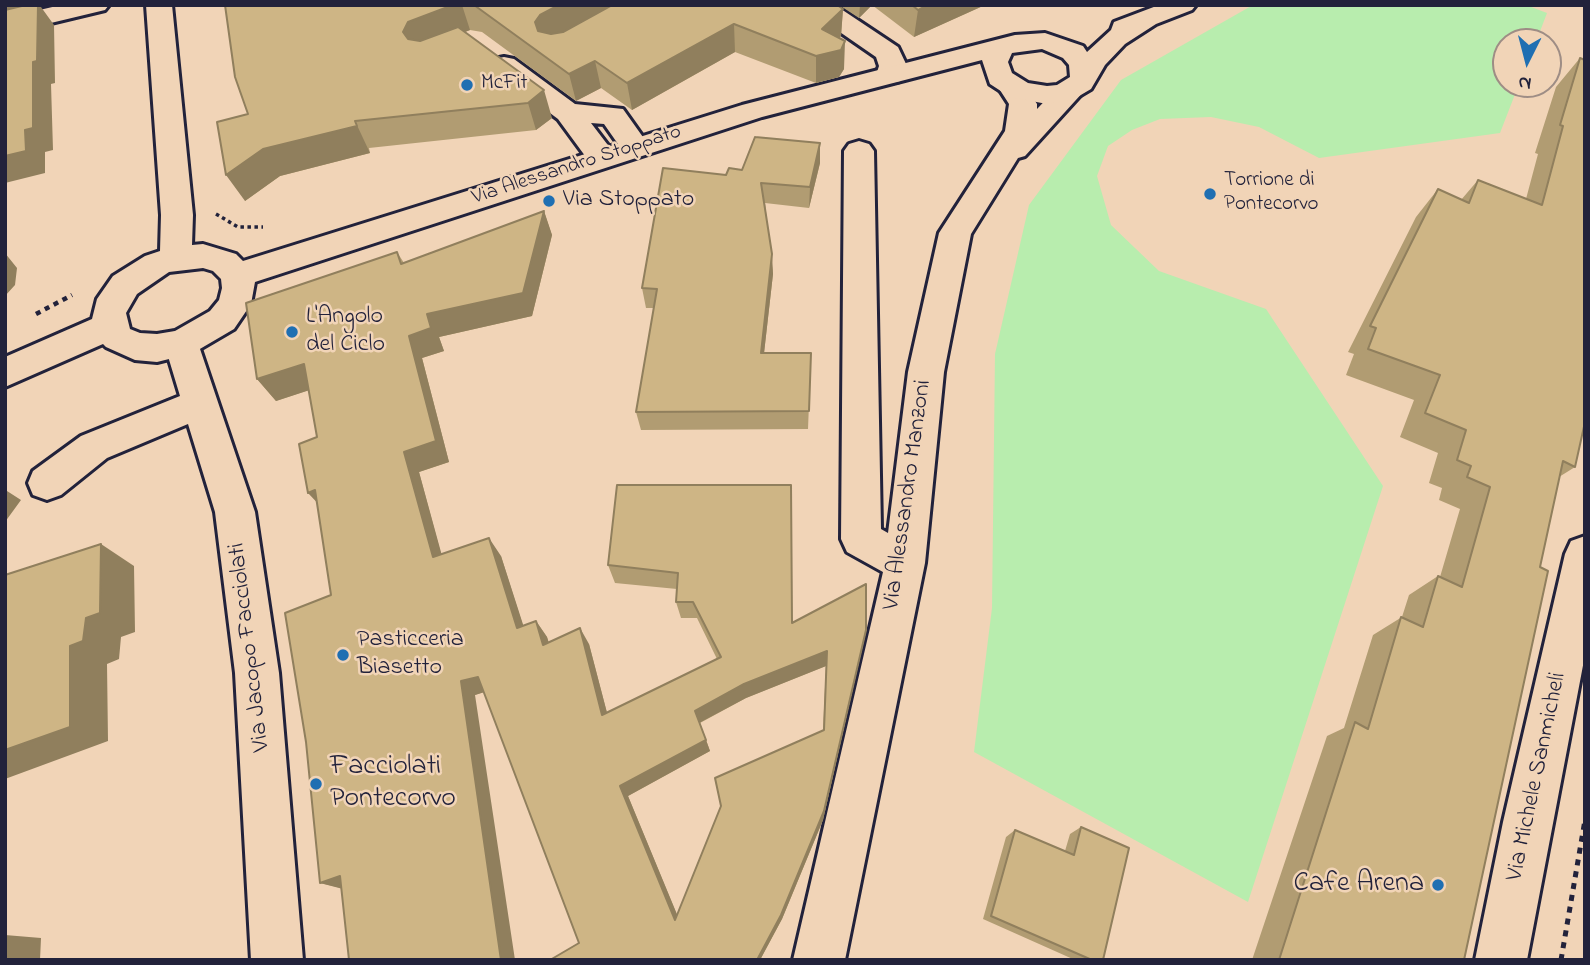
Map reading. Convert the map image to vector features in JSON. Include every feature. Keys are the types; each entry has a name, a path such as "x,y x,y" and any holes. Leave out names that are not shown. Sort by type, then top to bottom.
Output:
{"street":[{"path":"5,26 96,5"},
{"path":"159,5 177,215 176,258"},
{"name":"Via Alessandro Manzoni","path":"1045,41 1099,36 1146,12 1183,5"},
{"path":"819,6 888,53 893,66 890,75"},
{"name":"Via Alessandro Manzoni","path":"1000,166 1078,83 1105,48 1146,12"},
{"path":"1025,41 1045,41 1073,52 1083,64 1078,83 1047,95 1009,85 996,73 993,62 998,52 1008,45 1025,41"},
{"name":"Via Alessandro Stoppato","path":"237,275 752,111 1008,45"},
{"path":"481,48 569,113 602,157"},
{"name":"Via Alessandro Stoppato","path":"919,68 972,70 1009,85"},
{"name":"Via Alessandro Manzoni","path":"819,960 905,563 926,372 955,233 1020,131 1023,104 1009,85"},
{"path":"569,113 613,116 635,147"},
{"path":"859,151 860,539 905,563"},
{"path":"203,256 225,262 237,275 239,288 234,304 222,320 181,343 157,348 135,346 118,338 110,326 109,313 114,299 125,285 158,264 176,258 203,256"},
{"path":"5,373 110,326"},
{"name":"Via Jacopo Facciolati","path":"181,343 210,429 237,525 257,673 278,960"},
{"path":"47,483 94,447 200,402"},
{"name":"Via Michele Sanmicheli","path":"1502,960 1527,822 1585,554"}],"path":[{"path":"214,205 217,216 238,227 258,228 270,225"},
{"path":"1561,960 1585,820"}],"green space":[{"path":"1253,5 1526,5 1547,13 1541,28 1492,28 1492,98 1514,98 1500,133 1319,158 1259,127 1211,117 1160,119 1132,130 1108,146 1097,176 1111,225 1159,271 1266,309 1383,486 1248,902 974,752 992,608 995,354 1029,205 1121,80"}],"building":[{"path":"38,5 37,61 33,62 33,128 25,130 26,151 5,156 5,10"},
{"path":"225,5 453,5 408,22 403,32 408,39 420,41 458,27 544,90 528,103 355,121 357,126 263,149 226,175 217,122 248,114 235,77"},
{"path":"474,5 559,5 540,15 535,22 538,31 551,34 563,32 612,5 837,5 843,9 822,29 845,41 841,50 816,56 734,24 627,83 595,61 569,74"},
{"path":"912,5 927,5 918,10"},
{"path":"1580,58 1585,60 1585,422 1575,467 1563,461 1540,567 1548,571 1464,960 1279,960 1355,722 1368,729 1401,617 1423,627 1438,576 1462,587 1490,487 1467,477 1471,466 1457,460 1466,430 1425,413 1440,375 1368,349 1376,328 1370,326 1438,189 1469,203 1478,180 1542,205 1563,126 1560,125"},
{"path":"755,137 820,143 810,187 761,183 772,254 761,353 811,353 809,411 636,412 657,289 642,288 663,168 726,175 729,168 742,170"},
{"path":"544,211 523,293 427,314 431,328 409,336 436,441 404,452 433,557 489,538 517,628 536,621 543,645 580,628 602,715 721,657 693,602 676,602 678,573 608,565 617,485 791,485 792,623 866,584 866,630 824,811 781,915 757,960 550,960 579,943 478,677 461,681 501,960 349,960 340,876 320,883 306,742 285,613 331,595 315,490 308,493 299,444 317,437 304,364 257,379 246,303 397,252 401,264","holes":["827,651 824,730 715,778 721,806 675,920 620,786 706,740 695,711 744,684"]},
{"path":"101,544 100,613 86,618 83,641 70,646 70,727 5,750 5,575"},
{"path":"1081,827 1129,848 1103,960 1092,960 991,916 1015,830 1074,855"}],"place":[{"name":"McFit","path":"467,85"},
{"name":"Torrione di Pontecorvo","path":"1210,194"},
{"name":"Via Stoppato","path":"549,201"},
{"name":"L'Angolo del Ciclo","path":"292,332"},
{"name":"Pasticceria Biasetto","path":"343,655"},
{"name":"Facciolati Pontecorvo","path":"316,784"},
{"name":"Cafe Arena","path":"1438,885"}]}
